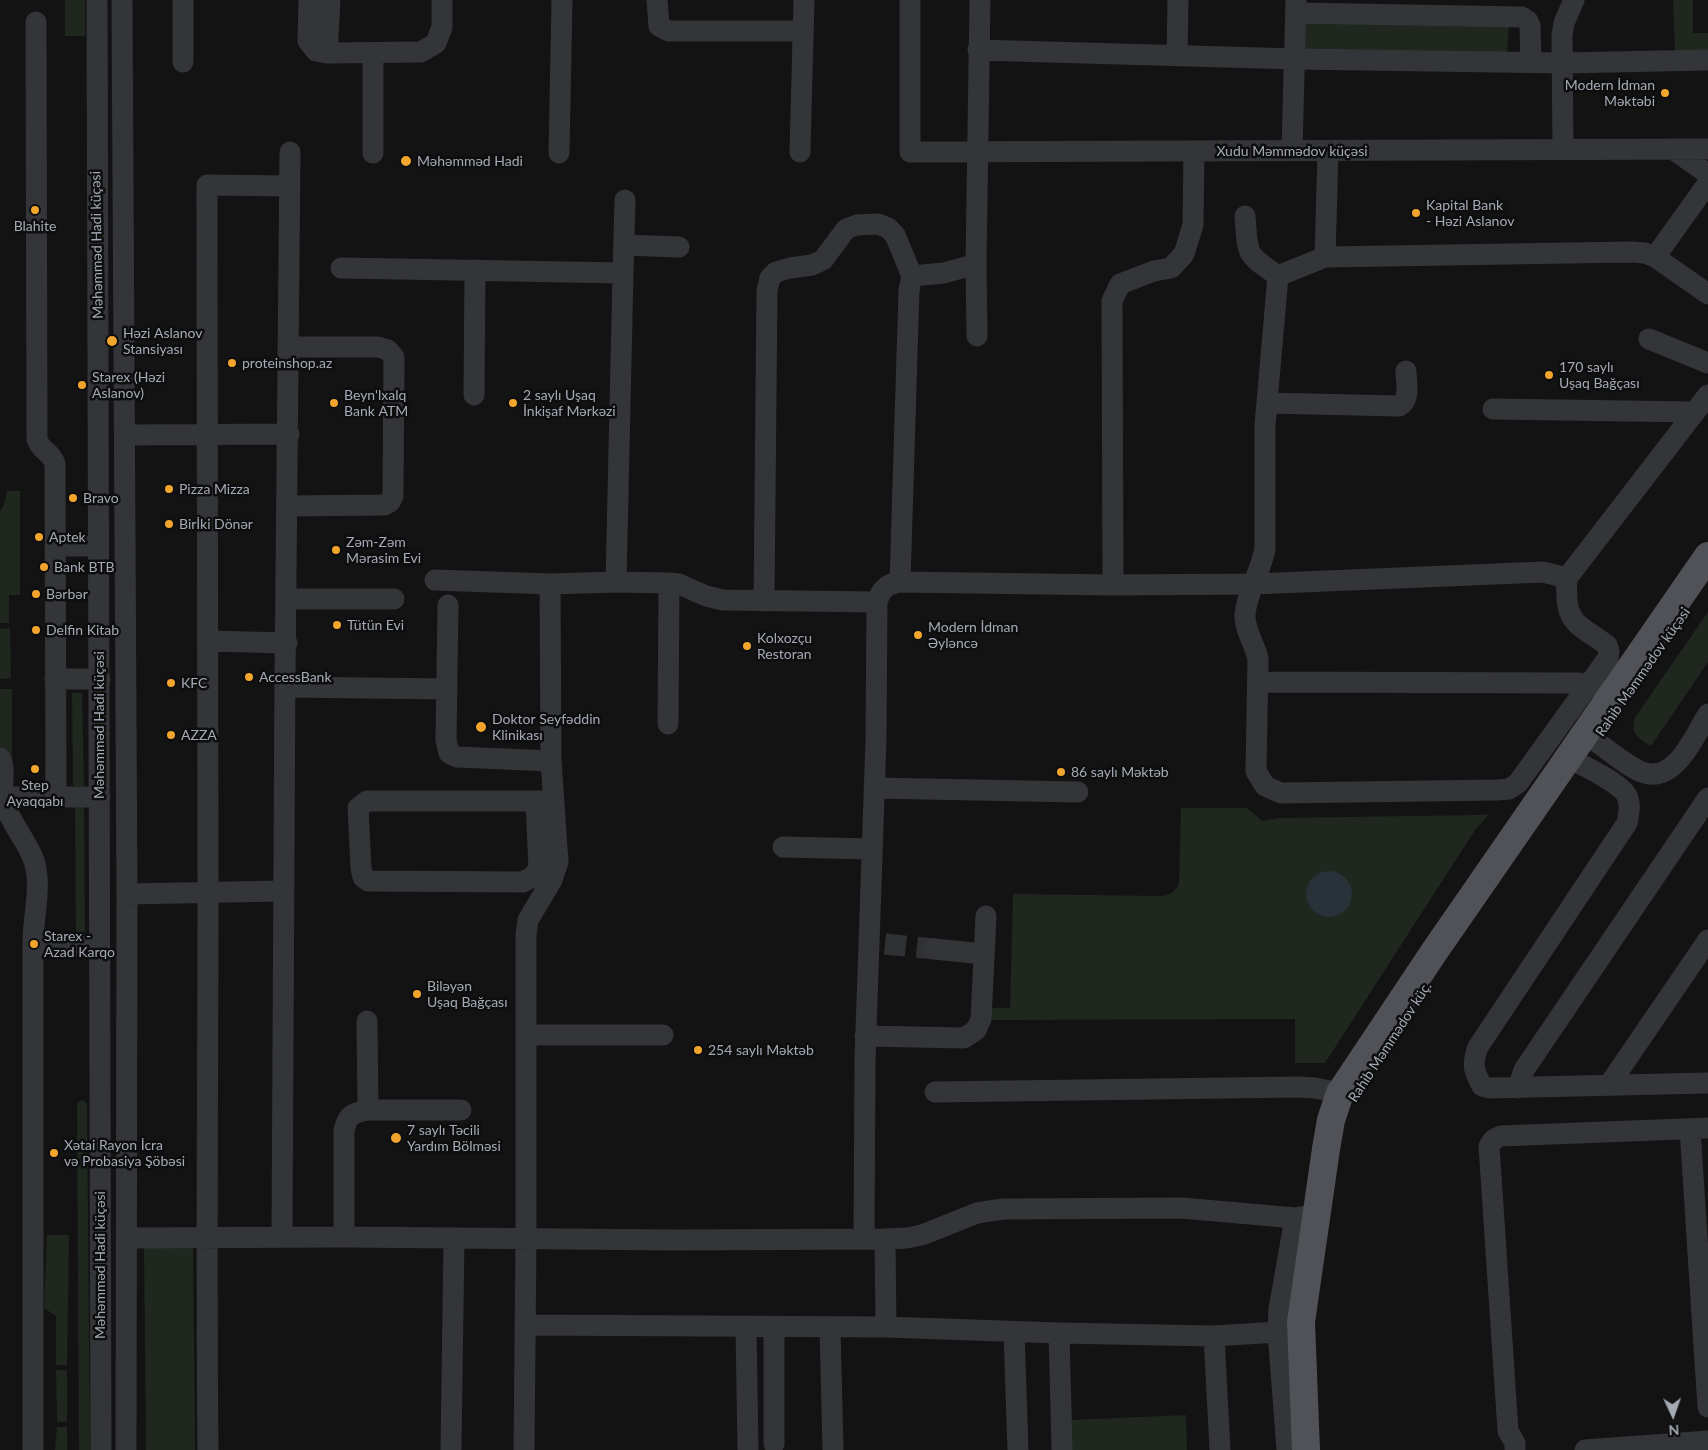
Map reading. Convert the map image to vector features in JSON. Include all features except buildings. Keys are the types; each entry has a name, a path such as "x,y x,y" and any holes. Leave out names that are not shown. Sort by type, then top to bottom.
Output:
{"main road":[{"path":"1306,1450 1297,1336 1303,1298 1305,1216 1331,1120 1392,1014 1601,689 1708,556"},
{"name":"Rahib Məmmədov küçəsi","path":"1595,742 1708,578"},
{"name":"Rahib Məmmədov küç.","path":"1319,1450 1297,1336 1312,1323 1316,1280 1346,1096 1362,1080 1578,763 1595,742"}],"street":[{"name":"Məhəmməd Hadi küçəsi","path":"97,0 100,679 100,1450"},
{"name":"Məhəmməd Hadi küçəsi","path":"122,0 127,894 126,1450"},
{"path":"183,0 183,62"},
{"path":"309,0 308,41 316,50 327,53 421,52 436,43 442,27 442,0"},
{"path":"327,53 330,0"},
{"path":"559,153 562,0"},
{"path":"657,0 659,26 669,32 803,31"},
{"path":"800,152 804,0"},
{"name":"Xudu Məmmədov küçəsi","path":"910,0 910,152 1708,150"},
{"path":"977,336 976,264 980,0"},
{"path":"1176,56 1178,0"},
{"path":"1563,150 1562,35 1564,23 1574,0"},
{"path":"1292,150 1296,6 1522,17 1528,21 1530,26 1531,62"},
{"path":"36,22 37,440 41,449 53,458 55,464 56,797"},
{"path":"978,50 1176,56 1562,63 1708,60"},
{"path":"373,153 374,53"},
{"path":"1674,150 1708,174"},
{"path":"1113,585 1112,301 1120,284 1171,268 1184,254 1194,225 1194,151"},
{"path":"282,1237 282,891 287,599 290,152"},
{"path":"1325,258 1328,152"},
{"path":"1655,257 1708,183"},
{"path":"208,1450 206,1238 208,892 207,185 290,186"},
{"path":"616,582 625,200"},
{"path":"1245,216 1247,248 1250,255 1278,276"},
{"path":"764,601 767,290 770,278 776,272 812,265 823,260 846,229 858,225 878,224 888,228 895,236 912,276 909,290 900,582"},
{"path":"624,245 679,247"},
{"path":"1278,276 1325,258 1631,252 1645,253 1655,257 1708,294"},
{"path":"912,276 944,273 976,264"},
{"path":"341,268 623,273"},
{"path":"474,395 475,270"},
{"path":"1278,276 1265,425 1263,561 1245,615 1247,630 1256,648 1258,682 1256,771 1265,786 1281,792 1498,790 1509,789 1518,783 1601,689 1610,651 1607,645 1573,621 1569,612 1566,594 1567,578 1708,395"},
{"path":"1649,339 1708,363"},
{"path":"288,506 384,505 390,502 393,496 394,358 388,350 378,347 289,347"},
{"path":"98,356 124,356"},
{"path":"1267,403 1399,406 1404,404 1406,399 1406,371"},
{"path":"1493,409 1694,412"},
{"path":"125,435 288,434"},
{"path":"55,546 98,546"},
{"path":"864,1239 865,1036 877,943 872,849 877,602 884,588 890,584 900,582 1113,585 1254,584 1543,572 1567,578"},
{"path":"435,580 550,584 669,583 679,584 706,596 723,600 877,602"},
{"path":"668,724 669,583"},
{"path":"545,801 367,801 358,808 360,868 363,877 368,882 523,882 532,877 539,869 545,801 551,761 550,584"},
{"path":"287,599 394,599"},
{"path":"448,605 447,749 452,756 551,761"},
{"path":"208,641 286,642"},
{"path":"55,679 100,679"},
{"path":"1258,682 1580,683 1601,689"},
{"path":"285,687 447,689"},
{"path":"1595,742 1638,770 1645,773 1658,774 1677,764 1708,714"},
{"path":"0,758 2,767 1,798 33,858 37,886 33,942 33,1450"},
{"path":"1578,763 1597,772 1626,794 1630,808 1627,823 1478,1047 1474,1060 1475,1072 1482,1086 1489,1088 1708,1083"},
{"path":"874,788 1078,792"},
{"path":"1,798 100,797"},
{"path":"1518,1088 1524,1070 1708,798"},
{"path":"524,1450 526,936 528,920 552,880 558,862 545,801"},
{"path":"783,847 872,849"},
{"path":"127,894 282,891"},
{"path":"865,1036 964,1038 976,1030 981,1019 986,916"},
{"path":"1609,1085 1708,940"},
{"path":"33,942 100,948"},
{"path":"934,949 984,954"},
{"path":"367,1021 368,1110"},
{"path":"526,1036 663,1035"},
{"path":"935,1092 1298,1087 1315,1088 1346,1096"},
{"path":"344,1236 344,1130 347,1119 354,1113 368,1110 461,1110"},
{"path":"1518,1448 1508,1431 1489,1146 1493,1140 1501,1136 1699,1128 1708,1406"},
{"path":"127,1238 344,1236 885,1239 922,1235 977,1213 1003,1209 1182,1208 1305,1216"},
{"path":"451,1450 454,1238"},
{"path":"885,1239 886,1327"},
{"path":"525,1325 886,1327 1059,1333 1297,1336 1287,1450"},
{"path":"746,1327 748,1450"},
{"path":"774,1327 774,1444"},
{"path":"830,1327 833,1450"},
{"path":"1014,1332 1018,1450"},
{"path":"1059,1333 1062,1450"},
{"path":"1214,1336 1220,1450"},
{"path":"100,1358 126,1358"},
{"path":"746,1378 774,1377"},
{"path":"1585,1450 1708,1441"}],"shaded area":[{"path":"65,0 85,0 85,36 65,36"},
{"path":"1673,0 1693,0 1693,33 1708,33 1708,54 1675,55"},
{"path":"1305,15 1509,19 1507,59 1302,56"},
{"path":"7,491 20,491 20,595 9,595 9,623 0,623 0,511 4,505"},
{"path":"1708,612 1708,662 1651,746 1642,741 1634,731 1636,716"},
{"path":"10,628 11,678 0,679 0,629"},
{"path":"0,689 12,689 12,785 0,752"},
{"path":"72,693 82,693 84,786 73,786"},
{"path":"75,807 84,807 85,935 76,935"},
{"path":"1181,808 1247,808 1262,821 1278,818 1489,814 1475,830 1325,1063 1295,1063 1295,1019 983,1020 986,1008 1010,1008 1013,894 1162,896 1171,894 1179,883"},
{"path":"1329,871 1342,875 1348,881 1352,894 1348,907 1342,913 1329,917 1316,913 1310,907 1306,894 1310,881 1316,875"},
{"path":"82,1100 87,1103 90,1450 79,1450 77,1103"},
{"path":"47,1235 69,1235 67,1365 56,1365 56,1316 44,1308"},
{"path":"193,1245 195,1450 146,1450 144,1246"},
{"path":"56,1370 67,1370 67,1422 57,1422"},
{"path":"1186,1415 1187,1450 1072,1450 1071,1420"},
{"path":"57,1427 67,1427 67,1450 55,1450"}],"tunnel":[{"path":"885,944 934,949"}],"place":[{"name":"Modern İdman Məktəbi","path":"1665,93"},
{"name":"Məhəmməd Hadi","path":"406,161"},
{"name":"Blahite","path":"35,210"},
{"name":"Kapital Bank - Həzi Aslanov","path":"1416,213"},
{"name":"Həzi Aslanov Stansiyası","path":"112,341"},
{"name":"proteinshop.az","path":"232,363"},
{"name":"170 saylı Uşaq Bağçası","path":"1549,375"},
{"name":"Starex (Həzi Aslanov)","path":"82,385"},
{"name":"Beyn'lxalq Bank ATM","path":"334,403"},
{"name":"2 saylı Uşaq İnkişaf Mərkəzi","path":"513,403"},
{"name":"Pizza Mizza","path":"169,489"},
{"name":"Bravo","path":"73,498"},
{"name":"Birİki Dönər","path":"169,524"},
{"name":"Aptek","path":"39,537"},
{"name":"Zәm-Zәm Mәrasim Evi","path":"336,550"},
{"name":"Bank BTB","path":"44,567"},
{"name":"Bərbər","path":"36,594"},
{"name":"Tütün Evi","path":"337,625"},
{"name":"Delfin Kitab","path":"36,630"},
{"name":"Modern İdman Əyləncə","path":"918,635"},
{"name":"Kolxozçu Restoran","path":"747,646"},
{"name":"AccessBank","path":"249,677"},
{"name":"KFC","path":"171,683"},
{"name":"Doktor Seyfәddin Klinikası","path":"481,727"},
{"name":"AZZA","path":"171,735"},
{"name":"Step Ayaqqabı","path":"35,769"},
{"name":"86 saylı Məktəb","path":"1061,772"},
{"name":"Starex - Azad Karqo","path":"34,944"},
{"name":"Biləyən Uşaq Bağçası","path":"417,994"},
{"name":"254 saylı Məktəb","path":"698,1050"},
{"name":"7 saylı Təcili Yardım Bölməsi","path":"396,1138"},
{"name":"Xətai Rayon İcra və Probasiya Şöbəsi","path":"54,1153"}]}
